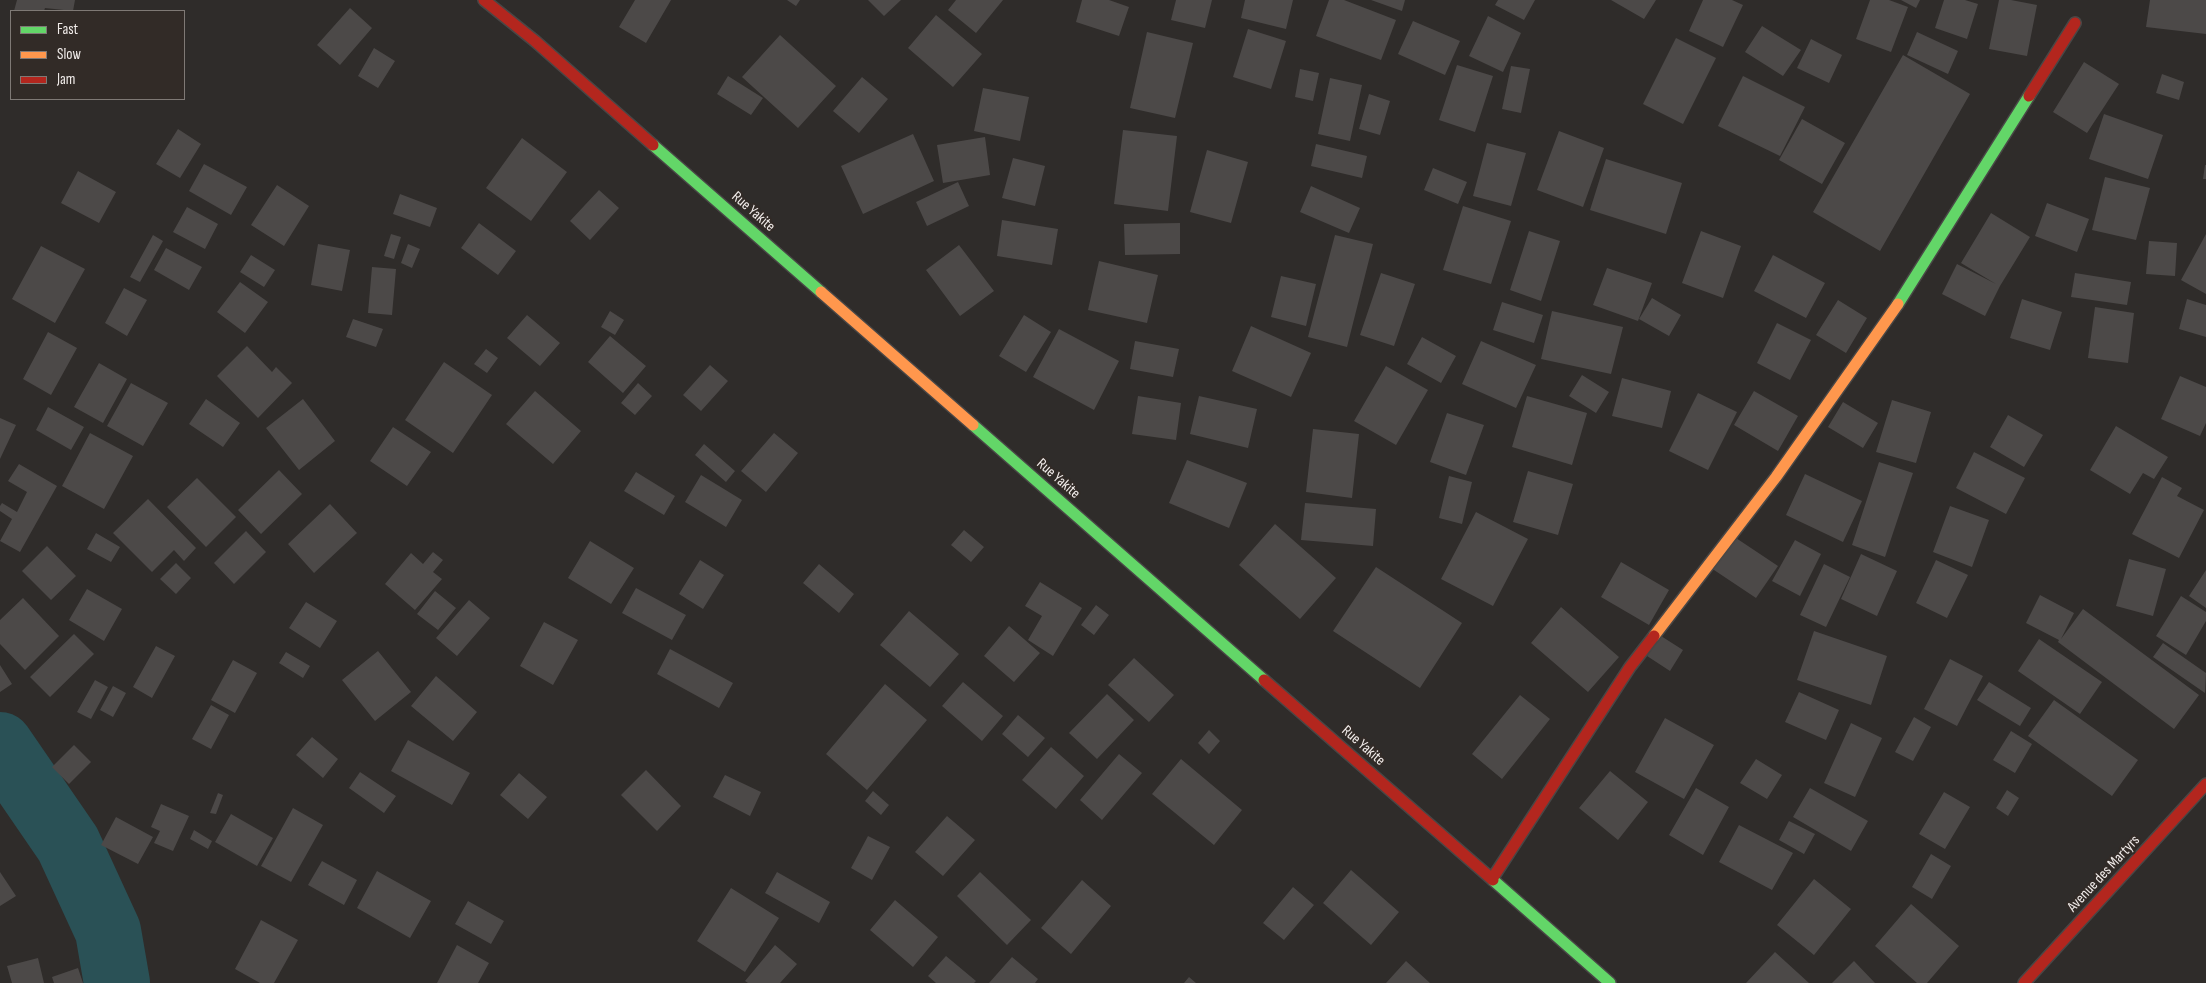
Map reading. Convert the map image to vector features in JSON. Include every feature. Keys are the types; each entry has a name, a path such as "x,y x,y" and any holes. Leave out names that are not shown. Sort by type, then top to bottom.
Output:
{"main road":[{"name":"Rue Yakite","path":"484,0 550,54 1610,983"},
{"path":"1492,879 1630,667 1776,477 1888,319 2075,23"},
{"name":"Avenue des Martyrs","path":"2024,983 2206,784"}],"building":[{"path":"17,0 75,0 73,10 45,8 44,10 14,10"},
{"path":"635,0 671,0 646,43 619,27"},
{"path":"787,0 800,0 796,6"},
{"path":"868,0 901,0 884,16"},
{"path":"956,0 1003,0 976,33 948,10"},
{"path":"1082,0 1109,0 1129,7 1119,36 1076,22"},
{"path":"1176,0 1212,0 1205,28 1171,20"},
{"path":"1245,0 1293,0 1286,29 1241,18"},
{"path":"1329,0 1344,0 1396,20 1381,60 1316,36"},
{"path":"1371,0 1405,0 1402,11"},
{"path":"1498,0 1535,0 1524,20 1495,5"},
{"path":"1611,0 1656,0 1644,19"},
{"path":"1703,0 1732,0 1743,5 1723,47 1689,31"},
{"path":"1870,0 1889,0 1908,7 1891,52 1856,39"},
{"path":"1901,0 1920,0 1916,8"},
{"path":"1944,0 1965,0 1978,4 1967,39 1935,28"},
{"path":"1999,0 2011,0 2037,5 2027,56 1989,49"},
{"path":"2150,0 2206,0 2206,34 2146,27"},
{"path":"350,8 372,28 340,65 317,45"},
{"path":"936,15 982,54 953,87 908,48"},
{"path":"1488,16 1521,33 1503,72 1469,56"},
{"path":"1413,21 1460,41 1445,75 1398,54"},
{"path":"1762,26 1801,50 1783,76 1745,52"},
{"path":"1248,29 1286,41 1271,89 1233,77"},
{"path":"1147,32 1193,43 1175,118 1130,108"},
{"path":"1917,32 1958,51 1948,74 1907,55"},
{"path":"780,35 836,86 798,128 742,77"},
{"path":"1676,38 1716,58 1683,124 1643,104"},
{"path":"1811,39 1842,55 1829,83 1797,68"},
{"path":"374,48 395,61 378,88 358,76"},
{"path":"1903,55 1970,94 1880,251 1813,212"},
{"path":"2084,62 2119,84 2087,133 2053,112"},
{"path":"1457,65 1493,76 1475,132 1439,120"},
{"path":"1511,66 1530,69 1521,113 1502,109"},
{"path":"1300,69 1319,73 1313,101 1295,97"},
{"path":"2162,74 2184,82 2179,100 2156,93"},
{"path":"728,76 763,98 751,115 717,94"},
{"path":"1743,76 1805,107 1780,156 1718,126"},
{"path":"862,77 888,99 859,133 833,111"},
{"path":"1330,78 1362,85 1350,141 1318,134"},
{"path":"983,88 1029,97 1020,141 974,131"},
{"path":"1369,94 1390,101 1380,135 1359,129"},
{"path":"2104,114 2163,135 2148,179 2089,159"},
{"path":"1802,119 1845,143 1822,184 1779,160"},
{"path":"178,129 201,144 180,178 156,164"},
{"path":"1123,130 1177,136 1168,211 1114,204"},
{"path":"1559,131 1604,148 1583,207 1537,190"},
{"path":"913,134 934,181 863,214 841,166"},
{"path":"985,137 990,175 943,183 937,145"},
{"path":"522,138 567,172 531,221 486,188"},
{"path":"1487,143 1526,153 1511,206 1473,196"},
{"path":"1316,144 1367,156 1362,178 1311,166"},
{"path":"1207,150 1248,162 1231,223 1190,212"},
{"path":"1013,158 1045,166 1035,206 1002,198"},
{"path":"1606,159 1682,183 1666,234 1590,210"},
{"path":"204,164 247,187 231,215 189,191"},
{"path":"2205,165 2206,179 2203,179"},
{"path":"1433,168 1467,182 1458,204 1424,190"},
{"path":"78,171 116,192 99,223 61,203"},
{"path":"2105,177 2150,188 2136,240 2092,230"},
{"path":"958,182 969,206 927,226 916,202"},
{"path":"277,185 309,206 284,246 251,225"},
{"path":"1311,186 1360,208 1349,233 1300,212"},
{"path":"599,190 619,208 590,240 570,221"},
{"path":"400,194 437,208 430,227 393,214"},
{"path":"2047,203 2089,219 2077,252 2035,236"},
{"path":"1463,206 1511,221 1491,284 1443,270"},
{"path":"187,207 218,224 205,249 173,232"},
{"path":"1991,213 2030,237 2000,286 1985,316 1942,294 1957,264 1996,284 1961,263"},
{"path":"1002,220 1058,229 1052,265 997,256"},
{"path":"479,223 516,251 498,275 461,248"},
{"path":"1180,223 1180,254 1125,255 1124,224"},
{"path":"1529,231 1560,241 1541,301 1510,290"},
{"path":"1701,231 1741,246 1723,298 1682,283"},
{"path":"391,234 401,237 394,259 384,256"},
{"path":"2206,234 2206,294 2181,280"},
{"path":"153,235 163,241 140,282 130,277"},
{"path":"1335,235 1373,244 1347,347 1308,337"},
{"path":"2149,241 2177,243 2175,276 2146,274"},
{"path":"318,244 350,250 342,291 311,285"},
{"path":"408,244 420,249 412,268 401,263"},
{"path":"959,245 994,291 960,316 926,270"},
{"path":"41,246 85,269 55,323 12,299"},
{"path":"166,248 202,267 189,290 154,270"},
{"path":"251,255 275,270 264,287 240,272"},
{"path":"1773,255 1825,283 1806,318 1754,291"},
{"path":"1099,261 1158,275 1147,323 1088,310"},
{"path":"372,267 396,269 392,315 368,313"},
{"path":"1607,268 1652,283 1638,321 1593,305"},
{"path":"1381,273 1415,284 1394,346 1360,335"},
{"path":"2075,273 2131,282 2127,305 2071,297"},
{"path":"1281,276 1316,284 1306,326 1271,317"},
{"path":"240,282 268,302 245,333 217,312"},
{"path":"124,288 147,300 127,336 105,323"},
{"path":"1652,298 1681,315 1669,336 1639,319"},
{"path":"2022,299 2062,312 2050,350 2010,338"},
{"path":"2187,299 2206,305 2206,337 2179,329"},
{"path":"1838,300 1867,318 1846,353 1816,335"},
{"path":"1502,302 1543,315 1534,343 1493,330"},
{"path":"2095,307 2134,313 2128,363 2088,358"},
{"path":"610,311 624,320 615,335 601,327"},
{"path":"1552,311 1623,327 1611,374 1541,359"},
{"path":"527,315 560,343 540,366 507,338"},
{"path":"1024,315 1051,332 1026,372 999,356"},
{"path":"353,319 383,329 376,347 346,337"},
{"path":"1777,323 1811,340 1790,380 1757,363"},
{"path":"1251,326 1311,353 1291,397 1232,371"},
{"path":"1059,329 1119,361 1094,410 1033,377"},
{"path":"48,332 77,348 51,395 23,379"},
{"path":"610,336 646,366 623,393 588,362"},
{"path":"1422,337 1456,356 1441,383 1407,364"},
{"path":"1135,341 1179,349 1173,377 1130,369"},
{"path":"1481,341 1536,365 1516,408 1462,384"},
{"path":"247,346 272,372 276,367 292,383 258,418 217,376"},
{"path":"486,349 498,358 487,373 474,364"},
{"path":"444,362 492,395 453,453 405,420"},
{"path":"99,363 127,379 103,423 74,407"},
{"path":"710,365 728,381 701,411 683,395"},
{"path":"1386,366 1428,390 1396,445 1354,421"},
{"path":"1582,375 1609,392 1596,413 1569,396"},
{"path":"2180,376 2206,387 2206,423 2200,436 2161,419"},
{"path":"1622,378 1671,391 1662,428 1612,416"},
{"path":"131,383 168,403 143,446 107,426"},
{"path":"638,383 652,396 635,415 621,403"},
{"path":"535,391 581,431 553,464 506,424"},
{"path":"1754,391 1798,416 1778,451 1734,425"},
{"path":"1698,393 1737,412 1708,470 1669,451"},
{"path":"1138,396 1181,403 1176,440 1132,434"},
{"path":"1199,396 1257,409 1248,448 1190,434"},
{"path":"1527,396 1587,413 1572,465 1512,447"},
{"path":"206,399 240,423 223,447 189,424"},
{"path":"303,399 335,441 299,470 266,428"},
{"path":"1892,400 1931,412 1916,463 1876,452"},
{"path":"1843,402 1878,423 1863,448 1828,427"},
{"path":"48,407 84,427 71,450 36,430"},
{"path":"1447,413 1484,425 1466,475 1430,462"},
{"path":"2008,415 2043,435 2024,467 1990,447"},
{"path":"0,418 16,425 0,459"},
{"path":"2116,426 2168,457 2154,479 2143,473 2130,494 2090,470"},
{"path":"393,427 431,452 407,486 370,461"},
{"path":"1313,429 1359,434 1352,498 1306,492"},
{"path":"90,433 133,456 104,509 62,486"},
{"path":"774,433 798,453 766,492 741,471"},
{"path":"704,444 735,471 726,482 695,455"},
{"path":"1974,452 2025,478 2006,514 1956,488"},
{"path":"1187,460 1247,483 1229,528 1169,503"},
{"path":"1879,462 1913,473 1885,557 1852,545"},
{"path":"19,464 57,486 20,552 0,541 12,519 0,511 0,506 2,503 17,512 27,492 8,481"},
{"path":"279,470 302,494 261,534 238,510"},
{"path":"1528,471 1573,484 1558,535 1513,522"},
{"path":"636,472 675,496 664,515 624,491"},
{"path":"1805,474 1862,501 1843,542 1786,515"},
{"path":"701,475 742,500 726,527 685,502"},
{"path":"1449,476 1472,482 1462,524 1439,518"},
{"path":"2162,477 2182,488 2177,496 2204,510 2179,558 2132,534"},
{"path":"197,478 236,517 206,547 167,507"},
{"path":"148,499 196,548 184,561 174,550 152,572 113,533"},
{"path":"1305,503 1376,509 1373,546 1301,540"},
{"path":"330,504 357,533 314,573 288,544"},
{"path":"1950,506 1989,520 1972,567 1933,552"},
{"path":"1476,512 1528,539 1493,606 1441,579"},
{"path":"1275,524 1336,578 1300,619 1239,565"},
{"path":"964,530 984,547 971,562 951,545"},
{"path":"246,531 266,552 234,584 214,563"},
{"path":"96,533 120,547 111,562 87,549"},
{"path":"1733,536 1778,566 1756,598 1711,568"},
{"path":"1795,540 1821,554 1800,596 1772,581"},
{"path":"590,541 634,568 611,604 568,578"},
{"path":"47,546 76,576 51,600 22,571"},
{"path":"433,552 443,560 433,572 442,579 415,610 385,584 411,553 423,564"},
{"path":"1861,554 1897,571 1877,616 1841,599"},
{"path":"2129,559 2166,569 2153,616 2116,606"},
{"path":"700,560 724,575 703,609 679,594"},
{"path":"1936,560 1968,575 1947,618 1916,603"},
{"path":"1621,562 1669,590 1649,625 1601,597"},
{"path":"176,563 191,578 176,594 160,579"},
{"path":"819,564 854,594 839,613 803,583"},
{"path":"1824,564 1850,577 1826,627 1800,615"},
{"path":"1376,567 1462,623 1420,688 1333,631"},
{"path":"2206,570 2206,608 2189,596"},
{"path":"1040,582 1082,608 1053,656 1028,640 1042,616 1025,606"},
{"path":"636,588 686,615 672,640 622,613"},
{"path":"87,589 122,609 104,641 69,620"},
{"path":"435,591 456,608 438,630 417,614"},
{"path":"2040,595 2074,613 2061,639 2083,609 2199,695 2174,729 2058,642 2059,640 2026,623"},
{"path":"2181,596 2206,612 2206,621 2186,655 2156,636"},
{"path":"23,598 59,636 25,670 0,644 0,620"},
{"path":"469,600 490,618 457,656 436,638"},
{"path":"306,602 337,621 320,648 289,628"},
{"path":"1096,605 1109,615 1094,635 1081,625"},
{"path":"1561,607 1619,657 1588,692 1531,643"},
{"path":"909,611 959,654 930,687 880,645"},
{"path":"544,622 578,640 553,685 520,666"},
{"path":"1009,626 1040,653 1014,682 984,656"},
{"path":"1814,631 1887,656 1871,705 1797,680"},
{"path":"74,634 94,654 50,697 30,677"},
{"path":"1661,636 1683,650 1670,671 1647,656"},
{"path":"2039,639 2102,682 2080,714 2018,671"},
{"path":"2163,643 2206,673 2205,693 2153,657"},
{"path":"156,646 175,656 152,698 133,687"},
{"path":"670,649 733,683 719,708 657,674"},
{"path":"378,651 411,692 375,721 342,680"},
{"path":"286,652 310,666 303,678 279,663"},
{"path":"1134,658 1174,695 1149,722 1108,685"},
{"path":"1950,659 1983,676 1957,726 1924,709"},
{"path":"233,660 257,673 235,713 211,700"},
{"path":"0,665 12,684 0,692"},
{"path":"436,676 477,712 453,741 411,706"},
{"path":"95,680 108,687 91,719 77,712"},
{"path":"963,682 1003,716 982,741 942,706"},
{"path":"1989,682 2031,708 2020,726 1977,700"},
{"path":"885,684 927,720 867,790 826,754"},
{"path":"113,686 126,693 113,717 100,710"},
{"path":"1799,692 1839,710 1826,740 1785,722"},
{"path":"1107,694 1134,720 1097,759 1069,733"},
{"path":"1520,695 1550,719 1502,779 1472,754"},
{"path":"2054,700 2138,760 2112,796 2028,736"},
{"path":"211,705 229,715 211,749 192,739"},
{"path":"1018,715 1045,738 1028,757 1002,734"},
{"path":"1914,717 1931,727 1913,761 1895,752"},
{"path":"1665,718 1714,745 1684,799 1635,772"},
{"path":"1851,723 1882,738 1855,797 1824,783"},
{"path":"1209,730 1220,741 1209,754 1198,743"},
{"path":"2011,731 2032,744 2015,773 1993,760"},
{"path":"312,737 338,759 323,778 296,755"},
{"path":"408,740 470,773 452,805 391,771"},
{"path":"74,745 91,762 69,784 52,767"},
{"path":"1051,747 1084,776 1056,809 1022,780"},
{"path":"1119,754 1142,773 1102,820 1080,800"},
{"path":"1181,759 1242,810 1214,845 1152,794"},
{"path":"1756,759 1782,775 1767,799 1740,783"},
{"path":"646,770 681,806 657,831 621,795"},
{"path":"1610,771 1648,802 1618,840 1579,808"},
{"path":"360,772 396,796 384,813 349,788"},
{"path":"519,773 547,797 528,819 500,795"},
{"path":"725,775 761,792 750,816 713,797"},
{"path":"1696,788 1729,807 1703,855 1669,835"},
{"path":"1810,788 1868,821 1851,851 1793,817"},
{"path":"2007,790 2019,798 2008,816 1996,808"},
{"path":"873,791 889,805 881,815 865,801"},
{"path":"1944,792 1970,807 1945,849 1919,834"},
{"path":"218,793 223,795 216,814 210,813"},
{"path":"161,804 189,816 173,851 154,843 160,831 151,827"},
{"path":"293,808 323,825 291,882 261,866"},
{"path":"231,814 273,838 257,866 215,842"},
{"path":"947,816 975,840 943,876 915,852"},
{"path":"116,817 153,837 138,864 101,845"},
{"path":"1789,821 1815,834 1804,854 1779,840"},
{"path":"1739,825 1793,853 1772,890 1719,862"},
{"path":"194,830 212,841 208,849 190,839"},
{"path":"868,836 890,847 872,880 851,868"},
{"path":"1931,854 1951,866 1932,899 1912,887"},
{"path":"322,861 357,880 344,905 308,885"},
{"path":"1351,870 1399,912 1371,945 1323,903"},
{"path":"377,871 431,901 410,938 357,908"},
{"path":"0,872 16,896 0,906"},
{"path":"777,872 830,902 819,923 765,893"},
{"path":"980,872 1031,920 1007,945 957,896"},
{"path":"1814,879 1851,909 1814,955 1777,925"},
{"path":"1082,880 1111,906 1071,954 1041,928"},
{"path":"1293,887 1314,905 1284,940 1263,923"},
{"path":"731,888 779,918 745,972 697,941"},
{"path":"895,900 938,937 913,967 870,930"},
{"path":"468,901 504,921 491,944 455,924"},
{"path":"1911,904 1959,946 1927,983 1917,983 1875,946"},
{"path":"261,920 298,940 274,983 260,983 235,969"},
{"path":"457,945 489,963 478,983 437,983"},
{"path":"775,945 797,964 780,983 748,983 745,981"},
{"path":"1775,952 1809,983 1746,983"},
{"path":"946,956 976,981 974,983 936,983 928,976"},
{"path":"1012,957 1038,979 1035,983 989,983"},
{"path":"38,958 44,983 12,983 7,966"},
{"path":"1406,961 1430,983 1386,983"},
{"path":"1854,961 1875,983 1832,983"},
{"path":"78,968 83,983 54,983 52,977"},
{"path":"1189,977 1196,983 1184,983"}],"waterway":[{"path":"0,745 68,844 108,931 117,983"}],"traffic: fast":[{"path":"1898,304 2029,96"},
{"path":"653,145 821,292"},
{"path":"973,425 1264,680"},
{"path":"1493,880 1610,983"}],"traffic: slow":[{"path":"821,292 973,425"},
{"path":"1654,636 1776,477 1898,304"}],"traffic: jam":[{"path":"484,0 535,41 653,145"},
{"path":"2029,96 2075,23"},
{"path":"1492,879 1630,667 1654,636"},
{"path":"1264,680 1493,880"},
{"path":"2024,983 2206,784"}]}
